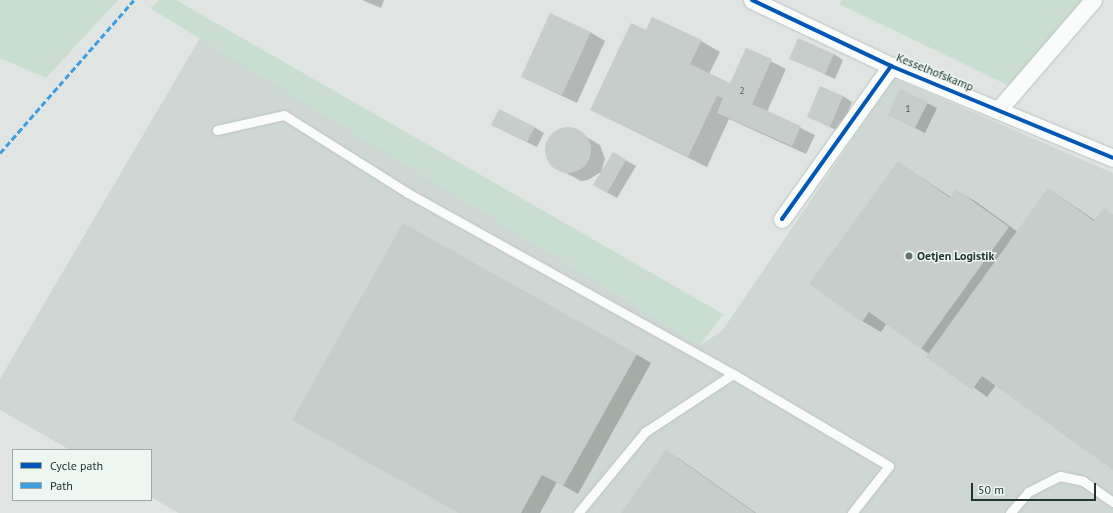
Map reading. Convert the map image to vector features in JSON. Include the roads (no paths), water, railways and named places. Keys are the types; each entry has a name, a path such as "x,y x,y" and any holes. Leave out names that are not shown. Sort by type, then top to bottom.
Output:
{"street":[{"name":"Kesselhofskamp","path":"752,0 891,66 999,109 1113,158"},
{"path":"999,109 1093,0"},
{"path":"782,219 891,66"}],"lane":[{"path":"217,130 284,115 408,193 733,374 889,466 852,513"},
{"path":"578,513 645,432 733,374"},
{"path":"1010,513 1028,492 1060,476 1083,481 1113,502"}],"place":[{"name":"Oetjen Logistik","path":"909,256"}]}
